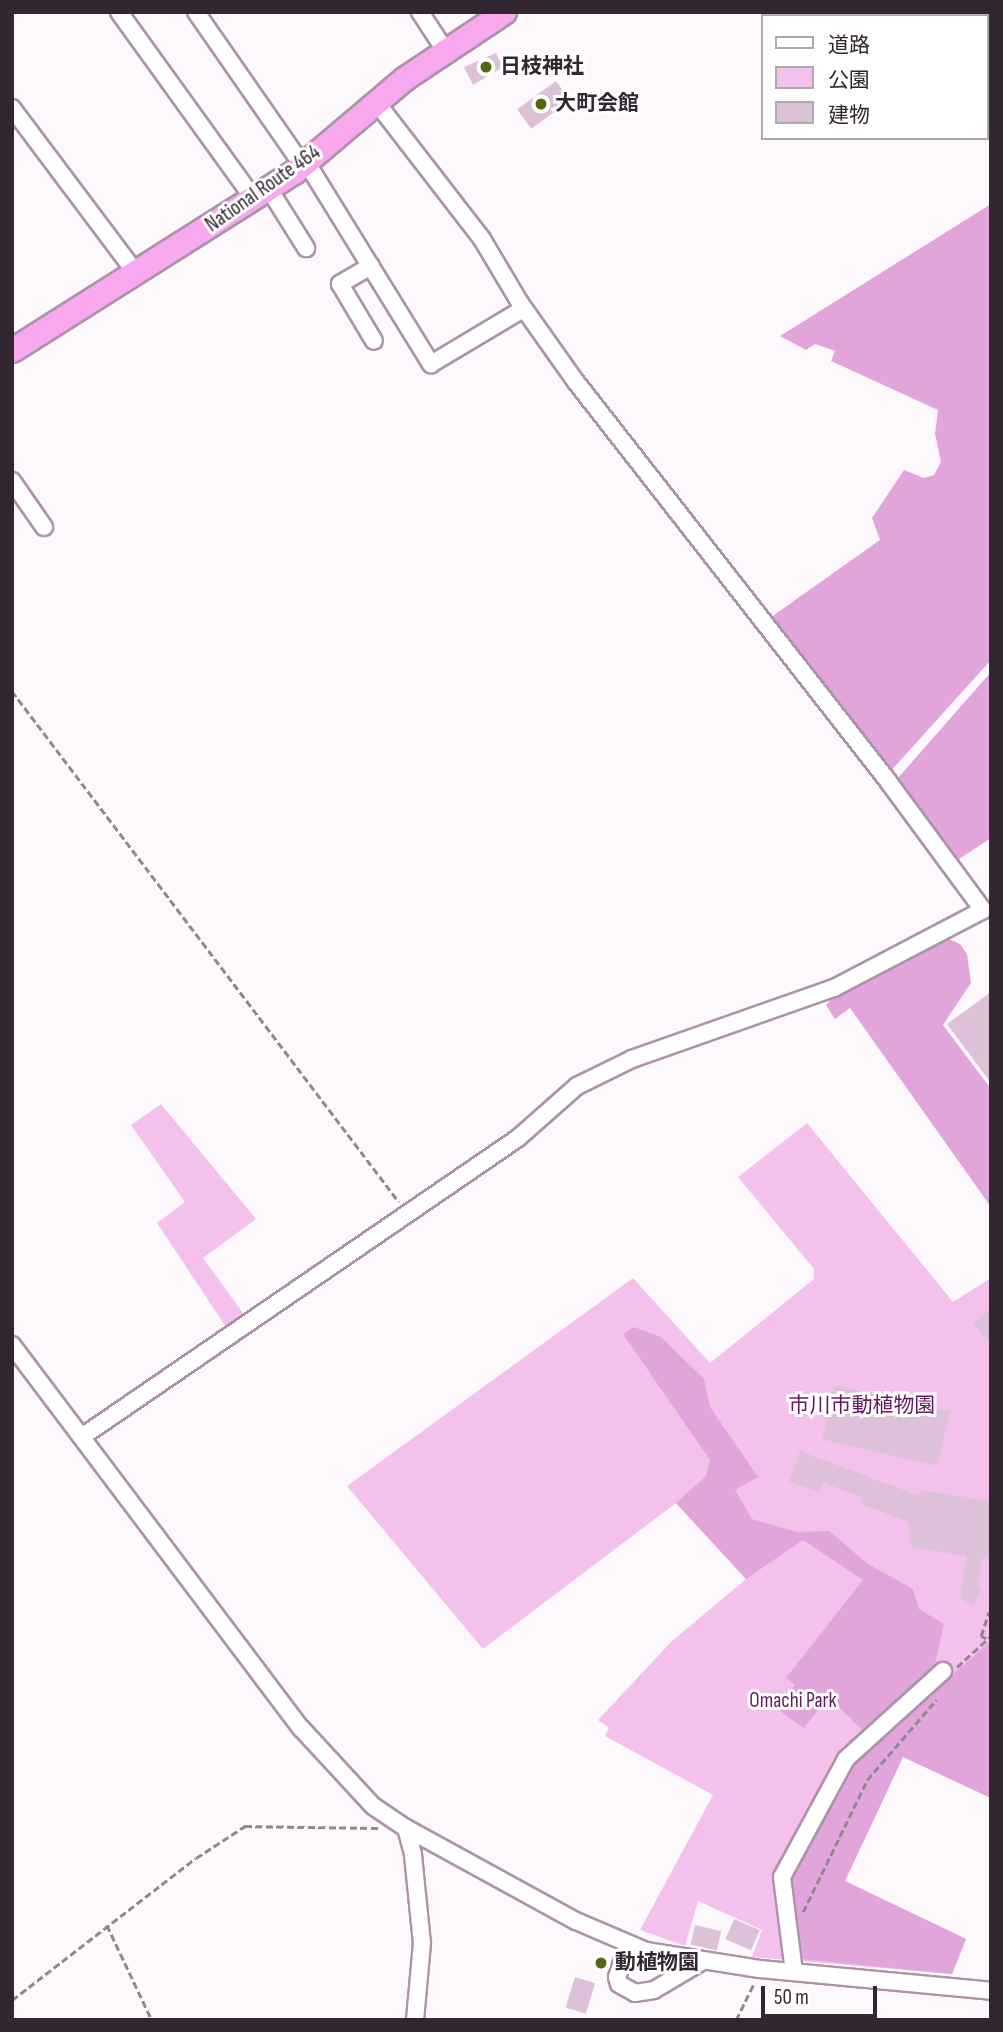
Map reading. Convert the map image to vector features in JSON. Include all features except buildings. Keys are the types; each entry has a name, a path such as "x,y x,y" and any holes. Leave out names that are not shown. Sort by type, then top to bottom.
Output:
{"highway":[{"name":"National Route 464","path":"12,350 262,194 306,163 376,102 445,50 504,12"}],"street":[{"path":"119,12 306,248"},
{"path":"196,12 296,156 306,163 431,364 523,309"},
{"path":"420,12 445,50"},
{"path":"83,1436 518,1138 578,1086 632,1059 834,988 983,910 523,309 482,239 376,102"},
{"path":"12,108 136,273"},
{"path":"371,266 340,284 374,341"},
{"path":"12,481 44,527"},
{"path":"12,1345 326,1758 373,1806 406,1828 627,1945 701,1962 991,1991"},
{"path":"794,1972 782,1877 846,1759 948,1673"},
{"path":"406,1828 413,1855 422,1943 415,2020"},
{"path":"627,1945 617,1977 619,1984 635,1993 654,1990 701,1962"}],"path":[{"path":"12,691 408,1214"},
{"path":"986,1639 981,1636 989,1612"},
{"path":"948,1673 991,1636"},
{"path":"787,1928 803,1913 867,1780 945,1690"},
{"path":"12,2000 107,1925 245,1826 406,1828"},
{"path":"107,1925 152,2020"},
{"path":"736,2020 760,1969"}],"green space":[{"path":"991,204 991,660 888,774 767,620 880,540 872,518 904,470 924,478 934,475 941,462 935,434 938,410 831,361 835,351 815,344 806,350 780,336"},
{"path":"991,672 991,838 956,861 897,779"},
{"path":"947,938 960,944 967,954 971,983 943,1025 991,1089 991,1207 850,1008 835,1019 826,1005 836,994"},
{"path":"161,1104 256,1219 203,1258 243,1313 226,1327 157,1223 185,1202 131,1125"},
{"name":"市川市動植物園","path":"807,1123 953,1302 991,1278 991,1798 903,1757 845,1881 966,1939 952,1974 752,1957 762,1930 698,1901 685,1946 640,1930 713,1795 605,1736 609,1728 598,1720 671,1642 746,1579 676,1503 483,1649 347,1486 633,1278 710,1363 814,1279 814,1269 738,1177","holes":["829,1531 864,1580 809,1543"]},
{"name":"Omachi Park","path":"634,1327 661,1337 704,1379 710,1407 758,1477 735,1490 752,1519 797,1532 829,1531 868,1564 913,1589 919,1609 944,1624 933,1672 865,1732 828,1697 804,1728 777,1709 795,1685 786,1678 863,1580 803,1540 746,1579 676,1503 706,1476 710,1460 623,1334"},
{"path":"991,1641 991,1798 903,1757 845,1881 966,1939 952,1974 800,1959 787,1883 852,1762"}],"place":[{"name":"日枝神社","path":"486,67"},
{"name":"大町会館","path":"541,104"},
{"name":"動植物園","path":"601,1963"}]}
